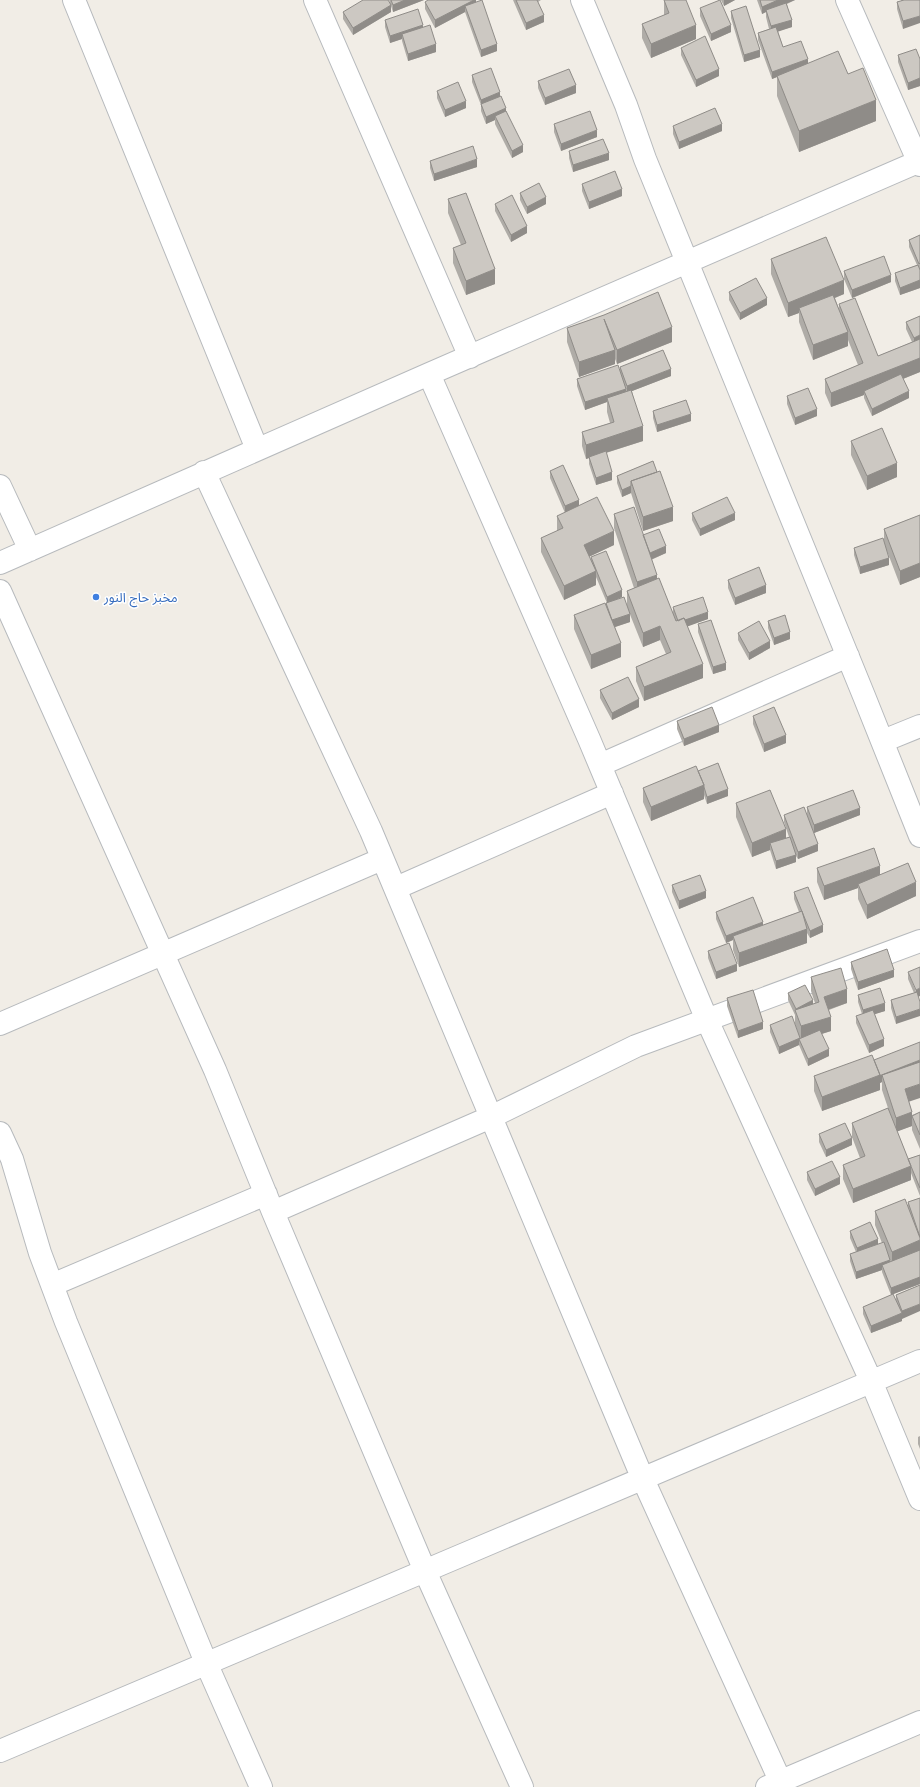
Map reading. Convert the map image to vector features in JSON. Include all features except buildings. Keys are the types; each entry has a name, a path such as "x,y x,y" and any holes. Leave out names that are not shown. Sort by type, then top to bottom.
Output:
{"street":[{"path":"74,0 257,448"},
{"path":"315,0 470,357"},
{"path":"582,0 626,105 645,159 686,263 848,656 920,836"},
{"path":"0,563 257,448 920,163 847,0"},
{"path":"428,374 600,765 707,1020 871,1381 920,1500"},
{"path":"204,472 396,888 642,1477 777,1785 920,1722"},
{"path":"0,486 30,550"},
{"path":"0,591 216,1070 270,1203 426,1571 522,1787"},
{"path":"600,765 848,656"},
{"path":"882,741 920,726"},
{"path":"396,888 612,793"},
{"path":"0,1024 382,859"},
{"path":"52,1284 270,1203 491,1117 636,1046 920,941"},
{"path":"0,1133 12,1159 8,1177 207,1665 261,1787"},
{"path":"0,1751 207,1665 642,1477 920,1361"}],"place":[{"name":"مخبز حاج النور","path":"96,597"}]}
